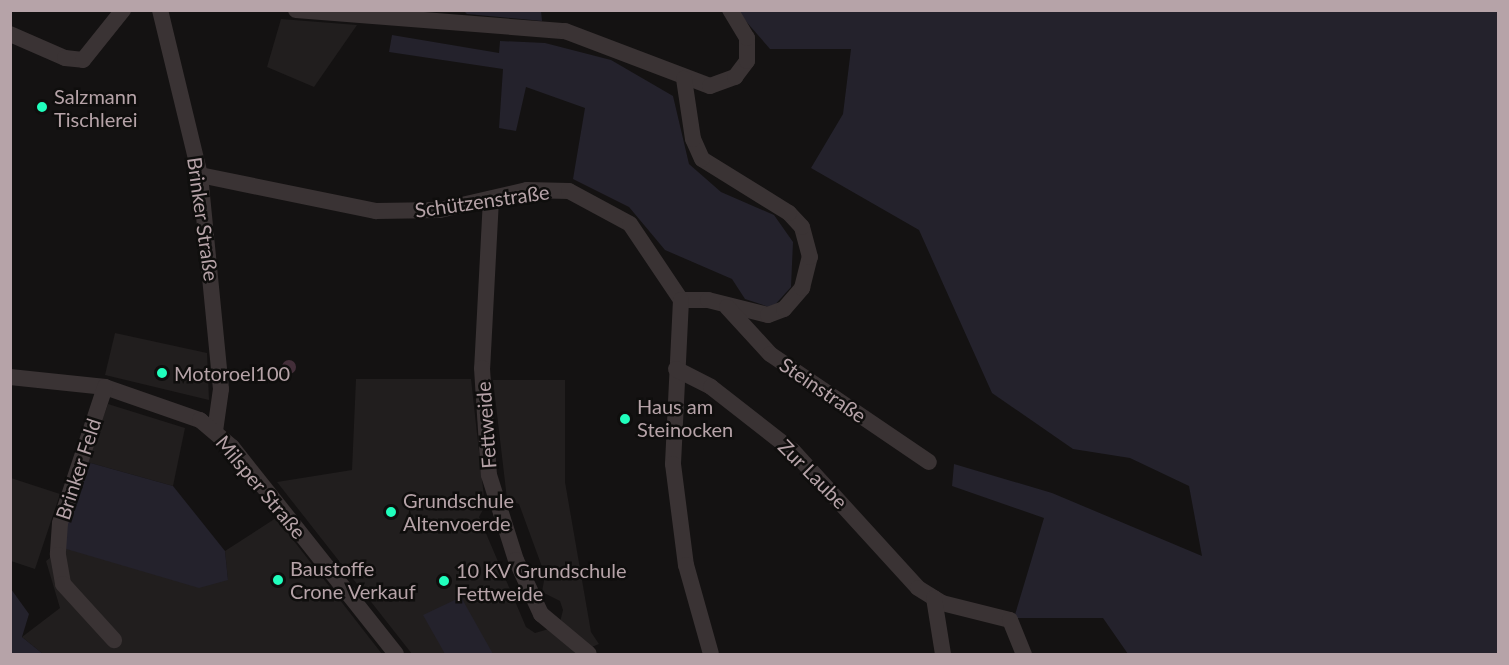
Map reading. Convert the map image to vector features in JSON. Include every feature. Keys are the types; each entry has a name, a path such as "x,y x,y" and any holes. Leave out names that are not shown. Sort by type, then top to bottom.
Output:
{"street":[{"path":"10,34 65,58 83,60 123,10"},
{"name":"Brinker Straße","path":"160,10 200,176 221,389 215,431"},
{"path":"296,10 565,32 609,44 684,79 719,85 735,77 749,50 743,27 730,10"},
{"path":"684,79 693,139 702,159 789,213 809,244 808,275 784,309 753,315 726,306 681,300 673,464 678,523 711,654"},
{"name":"Schützenstraße","path":"200,176 376,211 440,210 527,190 569,190 604,205 630,224 681,300"},
{"name":"Fettweide","path":"491,199 482,368 489,475 516,560 541,614 589,654"},
{"name":"Steinstraße","path":"726,306 770,354 929,462"},
{"name":"Zur Laube","path":"676,369 711,387 793,451 918,588 934,598 1011,620 1023,654"},
{"name":"Milsper Straße","path":"10,377 105,387 183,412 215,431 396,654"},
{"name":"Brinker Feld","path":"105,387 60,523 58,555 63,584 114,640"},
{"path":"934,598 943,654"}],"shaded area":[{"path":"464,11 541,11 542,21 467,14"},
{"path":"737,11 1498,11 1498,654 1128,654 1103,618 1014,618 1044,518 952,486 954,464 1052,493 1202,556 1189,486 1130,458 1073,449 992,393 919,230 811,168 843,114 851,49 770,49"},
{"path":"281,19 357,25 314,87 267,67"},
{"path":"392,35 499,53 500,41 545,43 611,60 673,96 689,164 721,192 774,215 793,242 791,287 772,308 745,299 732,279 665,250 629,207 573,179 585,108 526,87 516,131 499,128 503,69 389,52"},
{"path":"115,333 207,353 209,400 105,375"},
{"path":"289,360 294,362 296,367 294,372 289,374 284,372 282,367 284,362"},
{"name":"Grundschule Altenvoerde","path":"356,379 471,379 485,506 479,517 526,627 535,633 559,626 563,610 560,601 542,592 545,575 519,504 507,499 493,380 565,380 565,482 591,632 599,644 575,654 412,654 277,482 352,470"},
{"path":"108,404 185,428 173,486 87,462"},
{"path":"87,462 173,486 225,551 228,580 199,588 63,548 65,519"},
{"path":"11,478 60,494 35,569 11,561"},
{"path":"276,518 382,654 43,654 22,637 60,608 46,561 63,548 228,580 225,551"},
{"path":"11,589 29,614 22,637 43,654 11,654"},
{"path":"461,597 493,654 445,654 423,615"}],"place":[{"name":"Salzmann Tischlerei","path":"42,107"},
{"name":"Motoroel100","path":"162,373"},
{"name":"Haus am Steinocken","path":"625,419"},
{"name":"Grundschule Altenvoerde","path":"391,512"},
{"name":"Baustoffe Crone Verkauf","path":"278,580"},
{"name":"10 KV Grundschule Fettweide","path":"444,581"}]}
